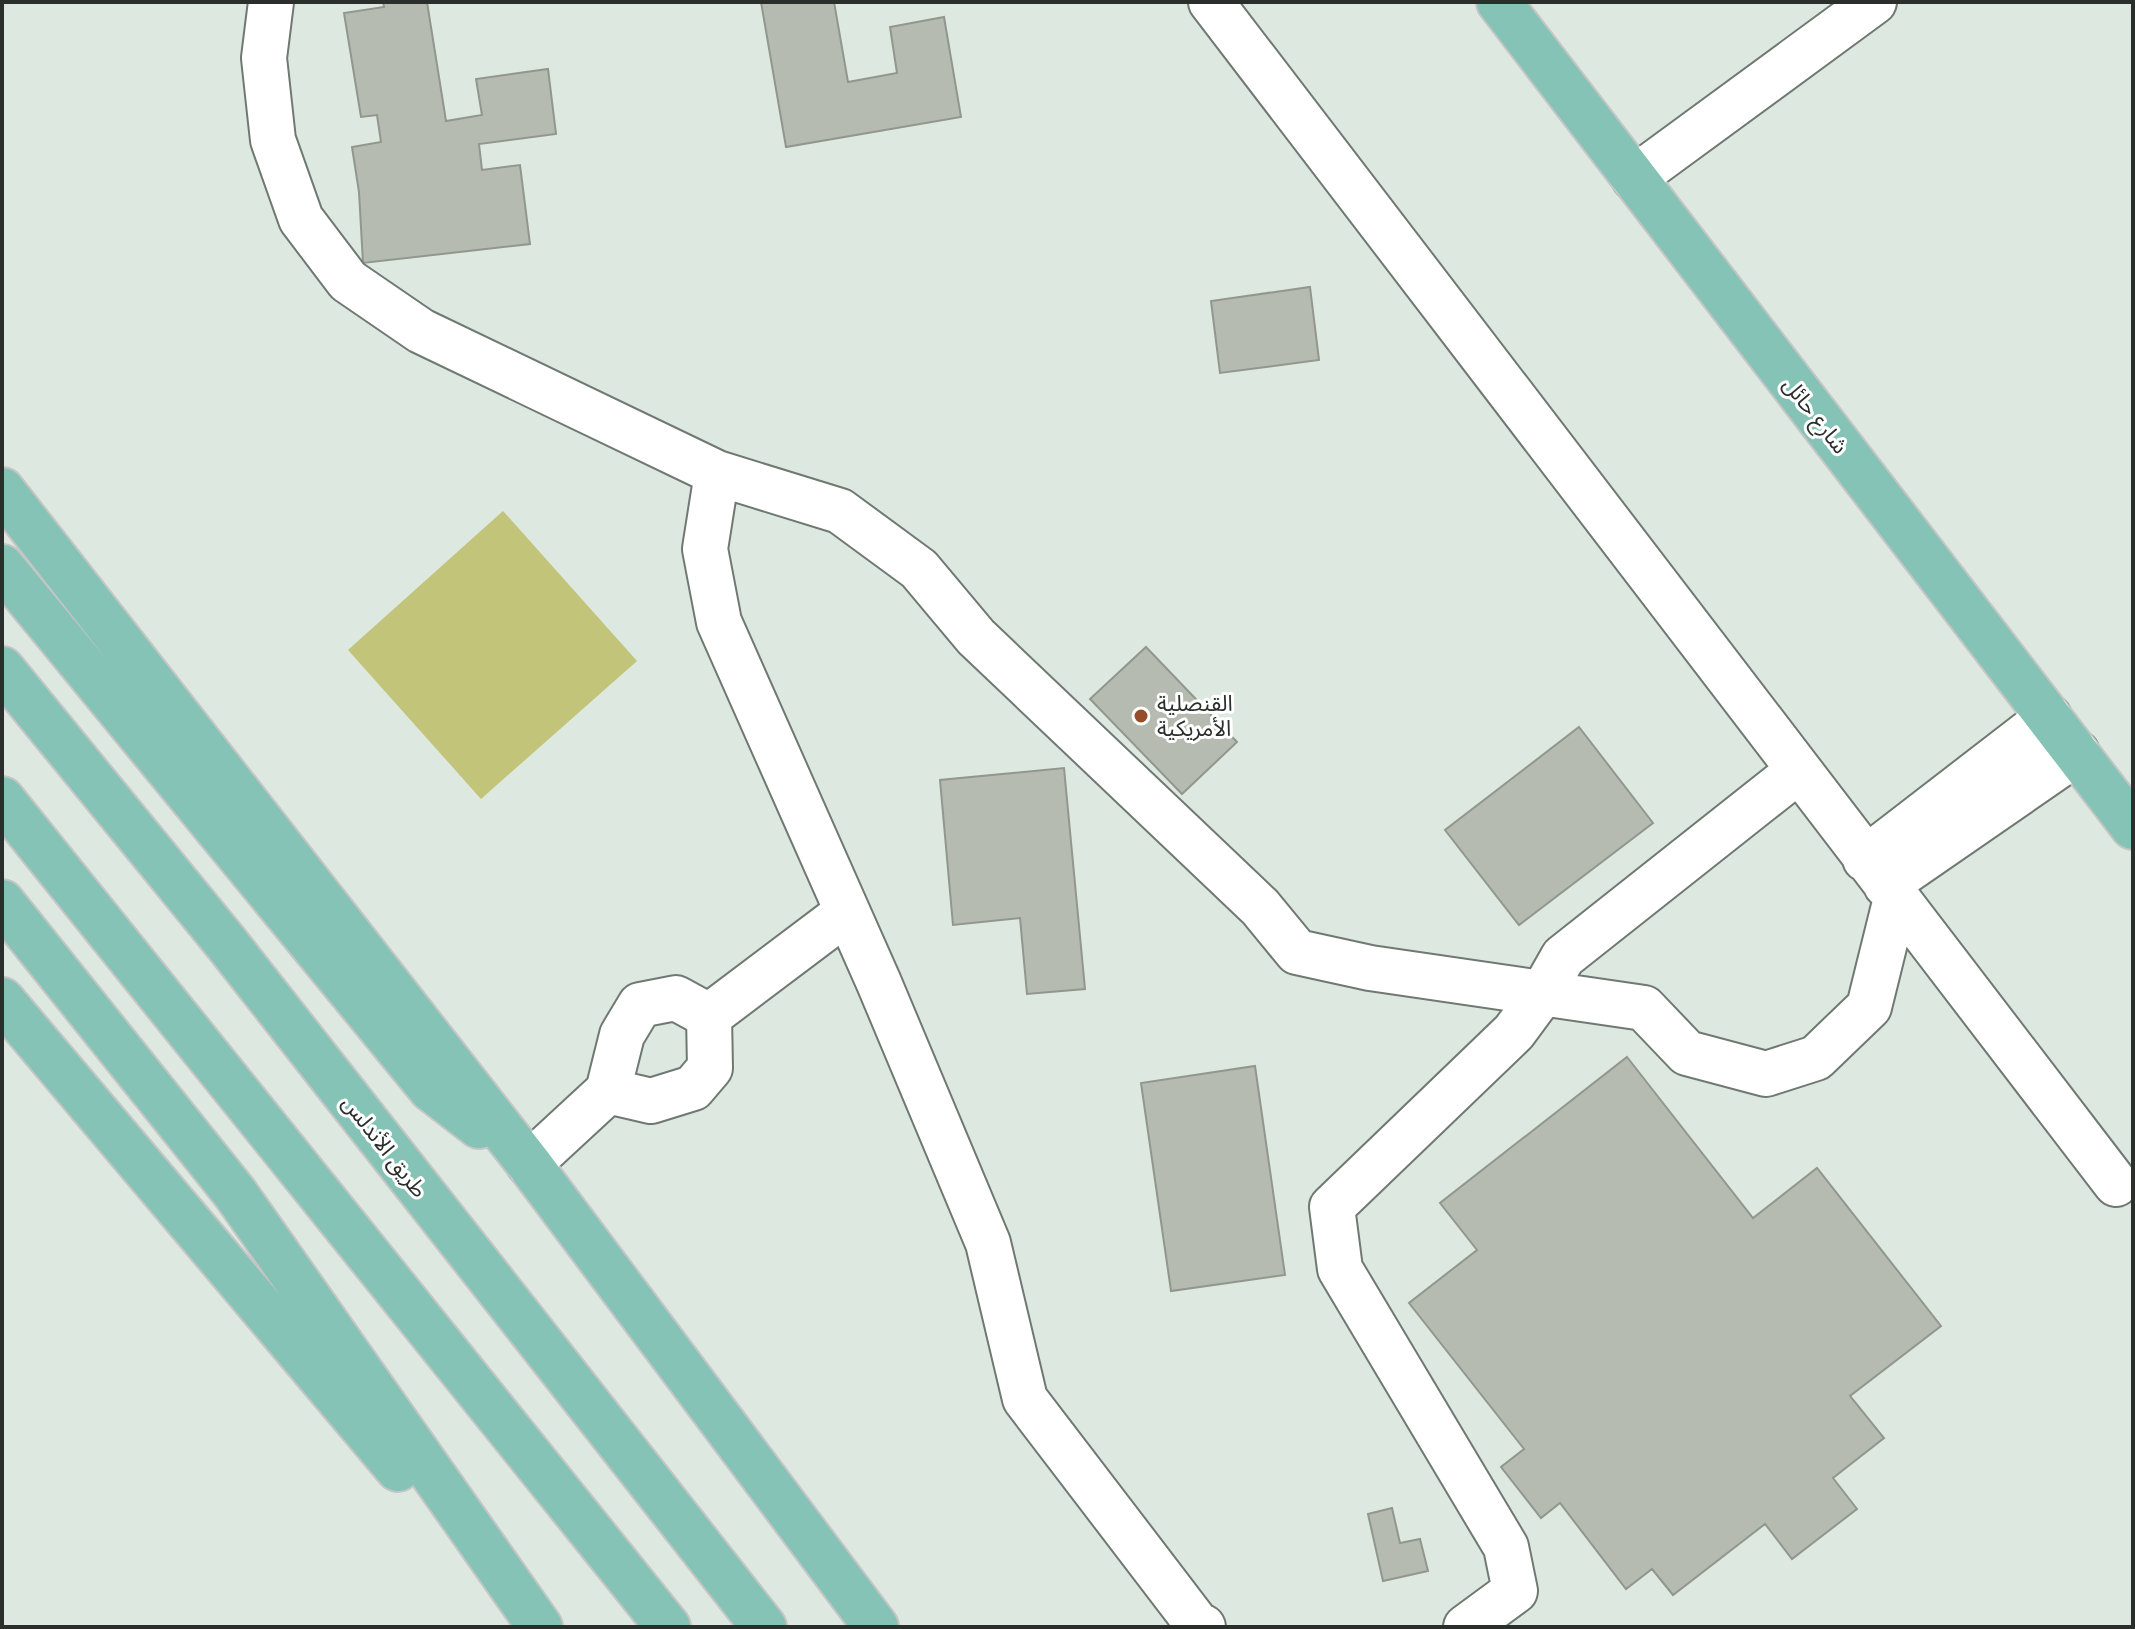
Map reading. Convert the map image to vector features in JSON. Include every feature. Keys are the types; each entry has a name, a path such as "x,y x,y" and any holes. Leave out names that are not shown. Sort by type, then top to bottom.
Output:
{"main road":[{"name":"شارع حائل","path":"1499,2 2133,827"},
{"path":"2,490 529,1164 876,1627"},
{"path":"2,567 431,1089 529,1164"},
{"name":"طريق الأندلس","path":"2,669 227,944 764,1627"},
{"path":"2,799 668,1627"},
{"path":"2,902 235,1193 540,1627"},
{"path":"2,1000 531,1627"}],"street":[{"path":"271,2 264,58 273,140 301,219 348,281 421,331 717,473 840,511 919,569 976,637 1260,907 1297,952 1370,968 1644,1008 1687,1053 1766,1074 1816,1058 1869,1007 1882,881 2049,717"},
{"path":"1211,2 2116,1184"},
{"path":"1634,178 1874,2"},
{"path":"717,473 705,549 719,622 988,1243 1025,1399 1197,1624 1203,1627"},
{"path":"1882,881 2077,753"},
{"path":"1466,1627 1515,1591 1506,1547 1340,1269 1332,1207 1514,1032 1542,994 1563,957 1798,771"},
{"path":"709,1016 847,912"},
{"path":"529,1164 608,1091 622,1035 640,1005 676,998 709,1016"},
{"path":"608,1091 651,1101 693,1088 710,1068 709,1016"}],"green space":[{"path":"503,511 637,661 481,799 348,650"}],"building":[{"path":"383,2 427,2 446,121 482,115 476,79 548,69 556,134 479,144 482,170 520,165 530,244 363,263 359,192 352,147 381,142 377,115 361,117 344,13 384,7"},
{"path":"761,2 834,2 848,82 897,73 890,27 944,17 961,117 786,147"},
{"path":"1310,287 1319,360 1220,373 1211,301"},
{"path":"1146,647 1237,742 1182,794 1090,699"},
{"path":"1579,727 1653,823 1519,925 1445,830"},
{"path":"1064,768 1085,989 1027,994 1020,918 953,925 940,780"},
{"path":"1627,1057 1753,1218 1817,1168 1941,1326 1850,1396 1884,1438 1833,1478 1857,1509 1792,1559 1765,1524 1673,1595 1652,1569 1626,1589 1560,1503 1541,1518 1501,1467 1524,1449 1409,1303 1477,1250 1440,1203"},
{"path":"1255,1066 1285,1275 1171,1291 1141,1083"},
{"path":"1392,1508 1400,1543 1420,1539 1428,1571 1383,1581 1368,1514"}],"place":[{"name":"القنصلية الأمريكية","path":"1141,716"}]}
